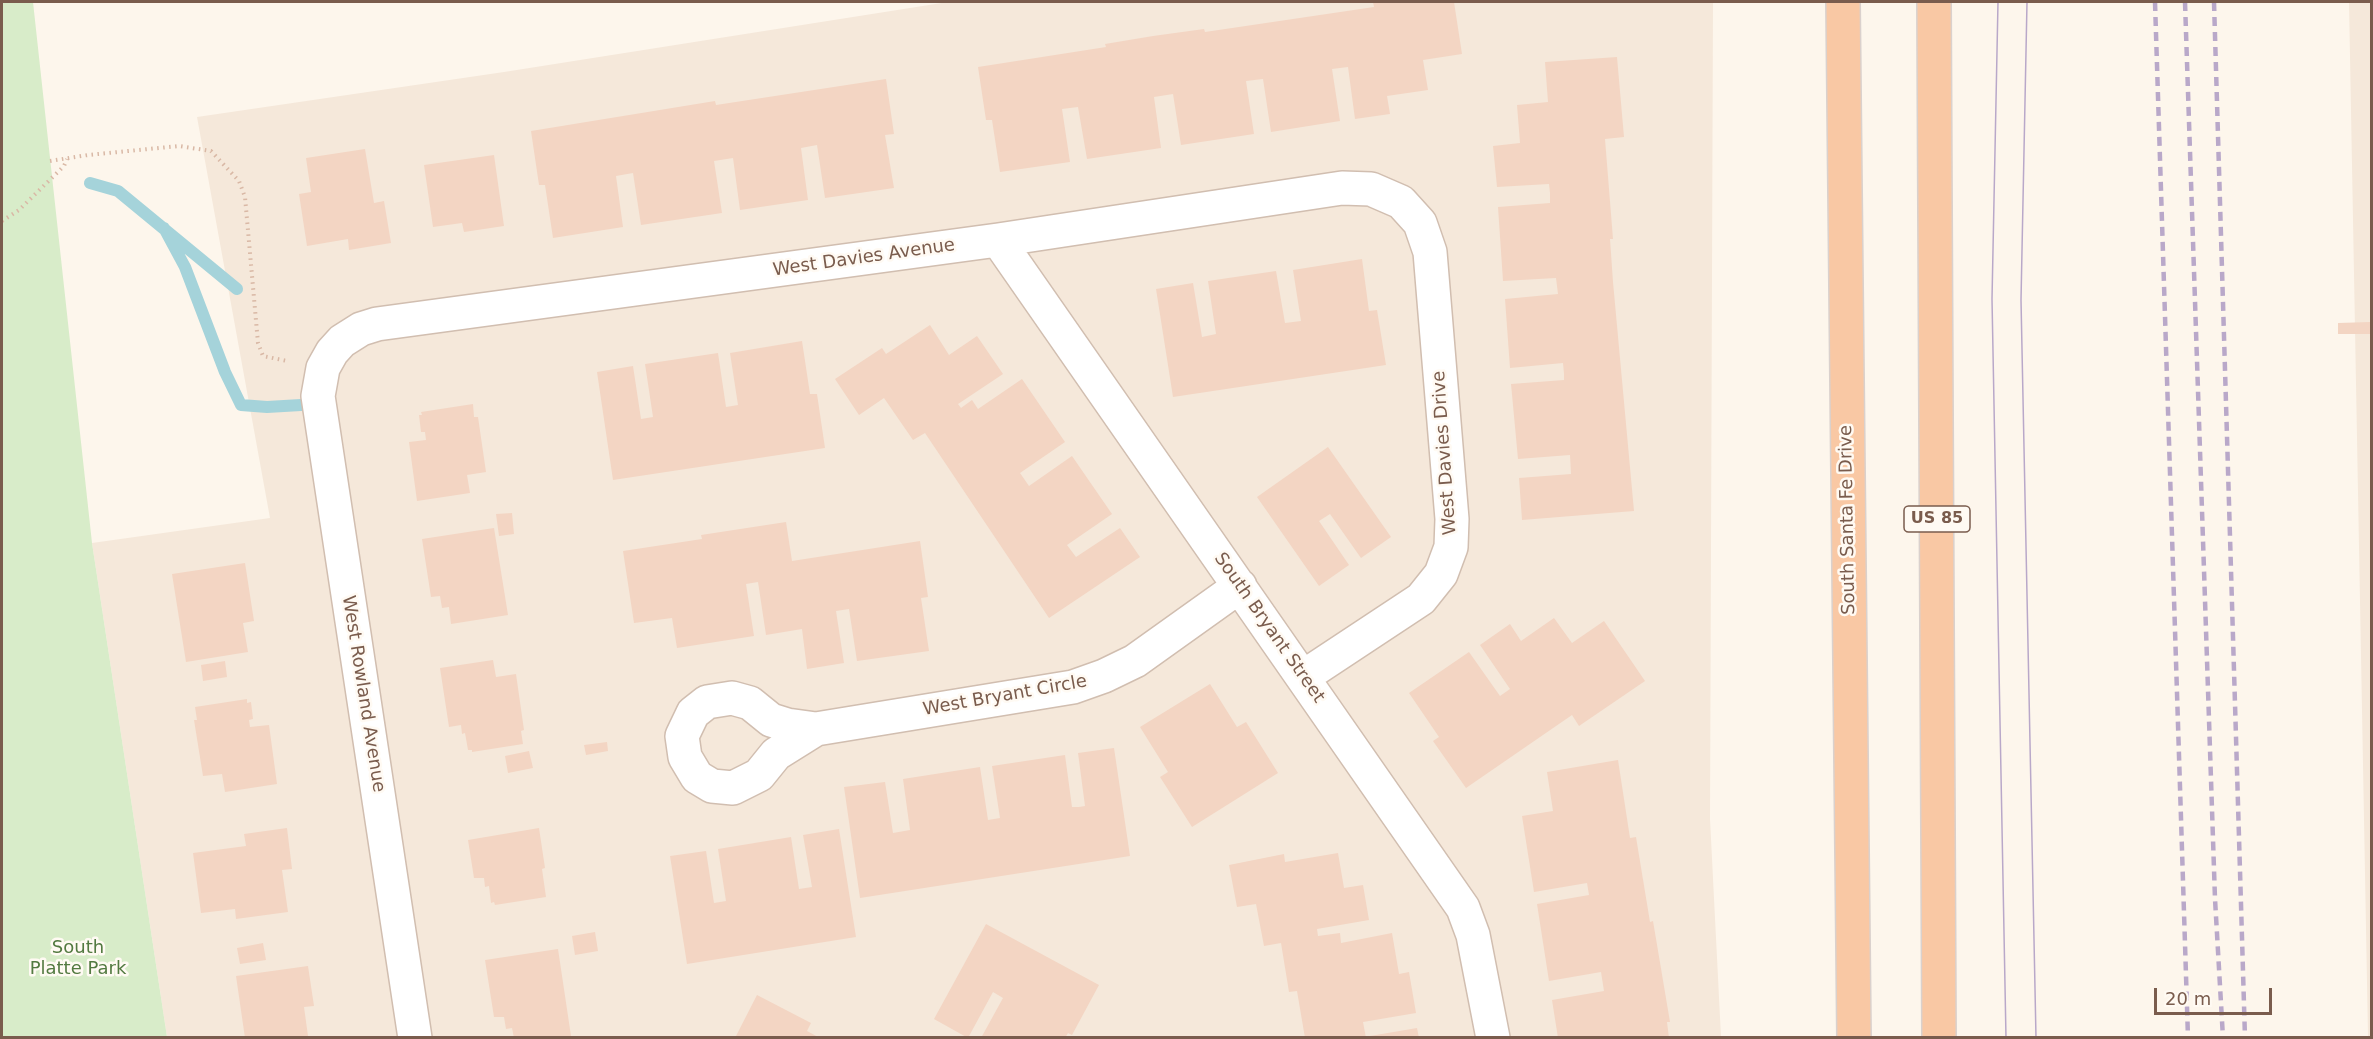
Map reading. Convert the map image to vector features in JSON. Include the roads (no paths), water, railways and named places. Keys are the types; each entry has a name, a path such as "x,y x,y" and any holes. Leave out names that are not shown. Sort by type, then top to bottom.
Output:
{"highway":[{"name":"South Santa Fe Drive","path":"1843,2 1854,1038"},
{"name":"US 85","path":"1934,2 1939,1038"}],"street":[{"name":"West Davies Avenue","path":"327,360 342,341 361,329 377,324 998,240 1342,188 1371,189 1401,202"},
{"name":"West Davies Drive","path":"1303,677 1421,599 1441,574 1451,547 1452,519 1430,252 1420,223 1401,202"},
{"name":"South Bryant Street","path":"998,240 1463,908 1473,934 1493,1038"},
{"name":"West Rowland Avenue","path":"327,360 318,396 415,1038"},
{"name":"West Bryant Circle","path":"816,729 1073,687 1104,676 1135,661 1240,586"}],"waterway":[{"path":"90,183 118,191 237,289"},
{"path":"164,228 185,267 225,372 241,405 267,407 318,404"}],"tram line":[{"path":"1998,2 1992,299 2006,1038"},
{"path":"2027,2 2021,300 2036,1038"}],"railway":[{"path":"2155,2 2188,1038"},
{"path":"2185,2 2215,899 2223,1038"},
{"path":"2214,2 2245,1038"}],"park label":[{"name":"South Platte Park","path":"78,958"}]}
